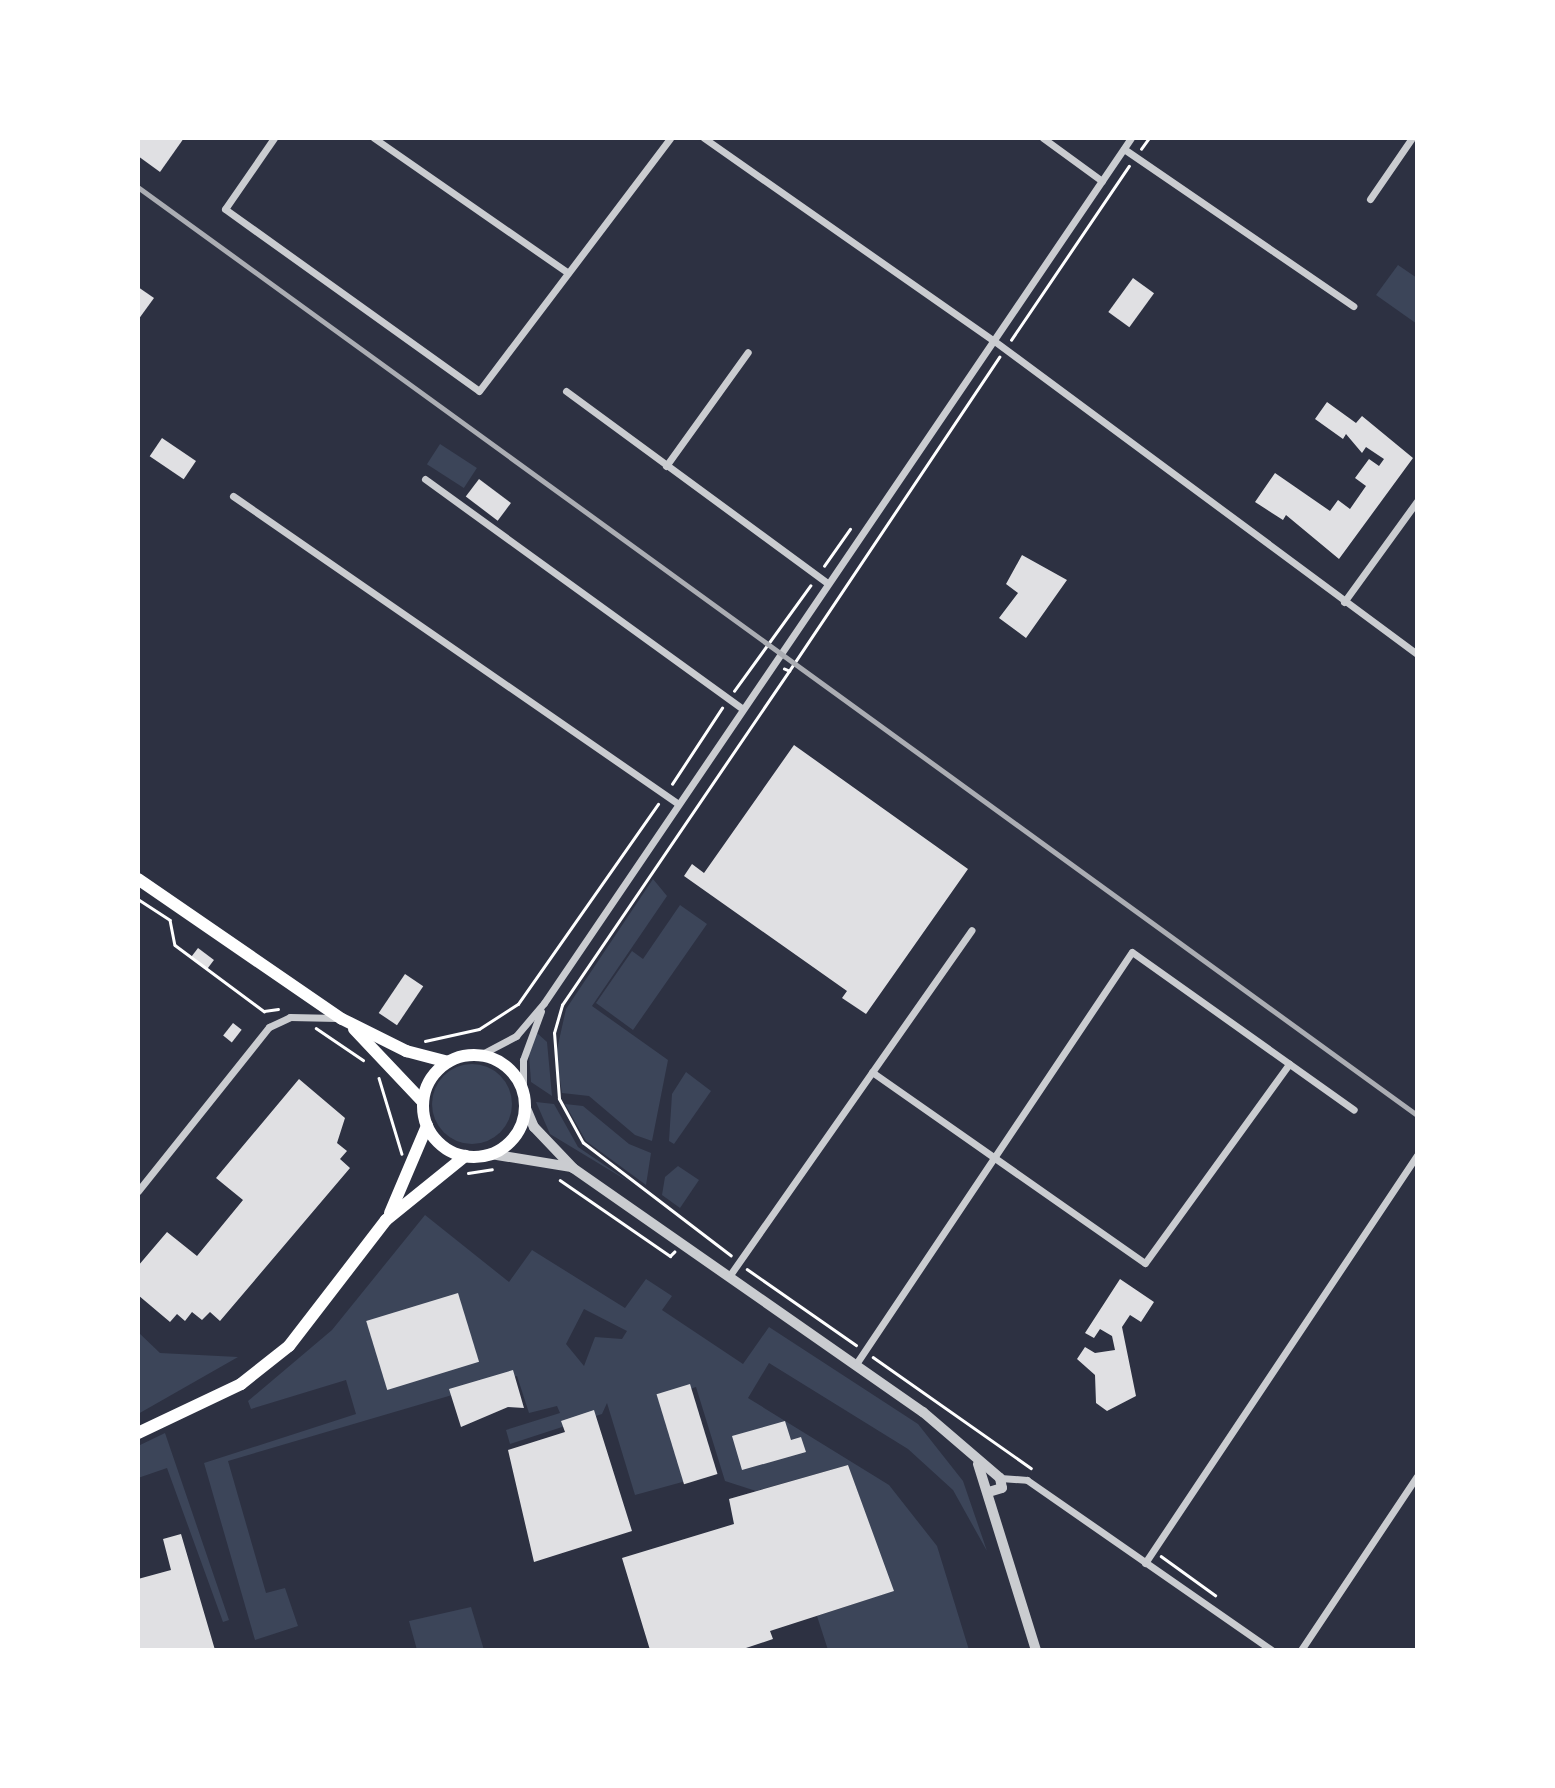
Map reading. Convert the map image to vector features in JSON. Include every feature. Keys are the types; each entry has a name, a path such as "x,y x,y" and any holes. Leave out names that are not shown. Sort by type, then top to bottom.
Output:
{"main road":[{"path":"138,879 344,1020 406,1051 448,1062"},
{"path":"344,1020 423,1102"},
{"path":"480,1055 506,1066 523,1091 525,1106 515,1136 491,1154 465,1156 442,1146 427,1126 423,1102 435,1072 448,1062 480,1055"},
{"path":"138,1433 241,1384 289,1346 386,1220 414,1162 427,1126"},
{"path":"386,1220 465,1156"}],"street":[{"path":"274,138 225,208 479,391 670,138"},
{"path":"374,138 568,273"},
{"path":"1044,138 1102,181"},
{"path":"480,1055 516,1036 544,1003 741,708 1131,138"},
{"path":"1370,199 1412,138"},
{"path":"707,139 993,340 1417,654"},
{"path":"1124,149 1353,306"},
{"path":"666,466 748,352"},
{"path":"566,391 827,583"},
{"path":"425,480 741,708"},
{"path":"233,496 677,803"},
{"path":"1344,602 1417,501"},
{"path":"730,1275 972,930"},
{"path":"858,1362 1132,952 1354,1110"},
{"path":"523,1091 523,1059 544,1003"},
{"path":"138,1191 270,1027 299,1016 344,1020"},
{"path":"872,1072 1144,1263 1289,1064"},
{"path":"525,1106 534,1127 573,1168 858,1362 978,1464 994,1483 993,1527 1036,1650"},
{"path":"491,1154 573,1168"},
{"path":"1145,1563 1417,1155"},
{"path":"1301,1650 1417,1476"},
{"path":"994,1483 1027,1480 1272,1650"}],"path":[{"path":"1038,1473 739,1263 583,1143 559,1099 554,1033 569,995 1149,138"},
{"path":"773,662 789,671"},
{"path":"505,1016 665,795 728,700"},
{"path":"138,899 170,920 175,945 264,1011 286,1007 371,1065 385,1088 399,1152 414,1162"},
{"path":"466,1173 500,1167"},
{"path":"555,1178 670,1256 681,1241"},
{"path":"1152,1550 1226,1603"}],"shaded area":[{"path":"1398,265 1417,278 1417,324 1376,295"},
{"path":"440,444 477,468 464,488 427,464"},
{"path":"653,879 667,896 592,1006 668,1060 652,1141 635,1135 589,1096 562,1093 556,1054 566,1009"},
{"path":"680,905 707,924 633,1030 596,1003 632,951 643,959"},
{"path":"537,1033 547,1042 552,1096 531,1082 529,1054"},
{"path":"464,1064 480,1064 501,1075 512,1096 512,1112 501,1133 480,1144 464,1144 450,1138 438,1126 432,1112 432,1096 438,1082 450,1070"},
{"path":"686,1072 711,1091 674,1144 669,1141 672,1094"},
{"path":"536,1102 554,1104 578,1147 631,1183 550,1134"},
{"path":"565,1104 583,1106 629,1144 651,1153 646,1185 586,1141"},
{"path":"678,1166 699,1180 680,1208 662,1195 665,1177"},
{"path":"425,1215 509,1282 532,1250 625,1308 646,1279 672,1296 662,1310 743,1364 769,1327 918,1424 963,1481 987,1551 953,1490 908,1449 769,1363 748,1398 889,1485 937,1546 969,1650 828,1650 817,1616 893,1591 848,1465 756,1491 725,1481 696,1387 661,1398 686,1481 635,1495 607,1403 602,1414 510,1444 506,1430 560,1413 557,1406 529,1413 517,1376 228,1461 266,1593 285,1588 298,1626 255,1640 204,1463 356,1414 346,1380 251,1409 248,1401 332,1330","holes":["584,1309 627,1331 622,1339 595,1337 584,1366 566,1344"]},
{"path":"138,1332 160,1353 238,1357 138,1414"},
{"path":"165,1433 229,1620 223,1622 167,1468 138,1478 138,1446"},
{"path":"471,1607 484,1650 417,1650 409,1621"}],"building":[{"path":"138,138 184,138 160,172 138,156"},
{"path":"1133,278 1154,293 1129,327 1108,312"},
{"path":"138,287 154,298 138,320"},
{"path":"1327,402 1356,423 1362,416 1413,458 1339,559 1286,515 1283,520 1255,502 1275,473 1330,511 1338,500 1350,509 1366,486 1355,478 1369,459 1379,466 1384,459 1366,447 1362,453 1346,434 1343,439 1315,419"},
{"path":"162,438 196,461 184,479 150,456"},
{"path":"479,479 511,503 498,521 466,497"},
{"path":"1022,555 1067,580 1026,638 999,618 1018,593 1006,584"},
{"path":"794,745 968,869 866,1014 842,998 847,991 684,876 692,864 704,873"},
{"path":"198,948 214,960 207,969 191,957"},
{"path":"405,974 423,986 397,1025 379,1013"},
{"path":"233,1023 242,1030 232,1042 223,1036"},
{"path":"299,1079 345,1118 337,1143 347,1151 340,1159 350,1168 220,1321 210,1312 202,1320 192,1312 185,1321 177,1314 170,1322 138,1295 138,1266 167,1232 197,1256 243,1200 216,1178"},
{"path":"1120,1279 1154,1302 1141,1322 1130,1315 1122,1327 1136,1396 1107,1411 1096,1403 1095,1375 1077,1359 1085,1347 1095,1353 1115,1350 1112,1336 1100,1329 1094,1338 1085,1333"},
{"path":"458,1293 479,1362 387,1390 366,1321"},
{"path":"513,1370 524,1408 508,1407 461,1427 449,1389"},
{"path":"690,1384 717,1474 684,1484 657,1394"},
{"path":"594,1410 632,1531 534,1562 508,1450 565,1432 561,1421"},
{"path":"785,1421 791,1440 801,1437 806,1452 742,1470 732,1436"},
{"path":"848,1465 894,1591 770,1631 773,1639 740,1650 650,1650 622,1558 734,1524 729,1499"},
{"path":"181,1534 215,1650 138,1650 138,1579 171,1570 163,1539"}],"railway":[{"path":"138,187 1417,1115"}]}
